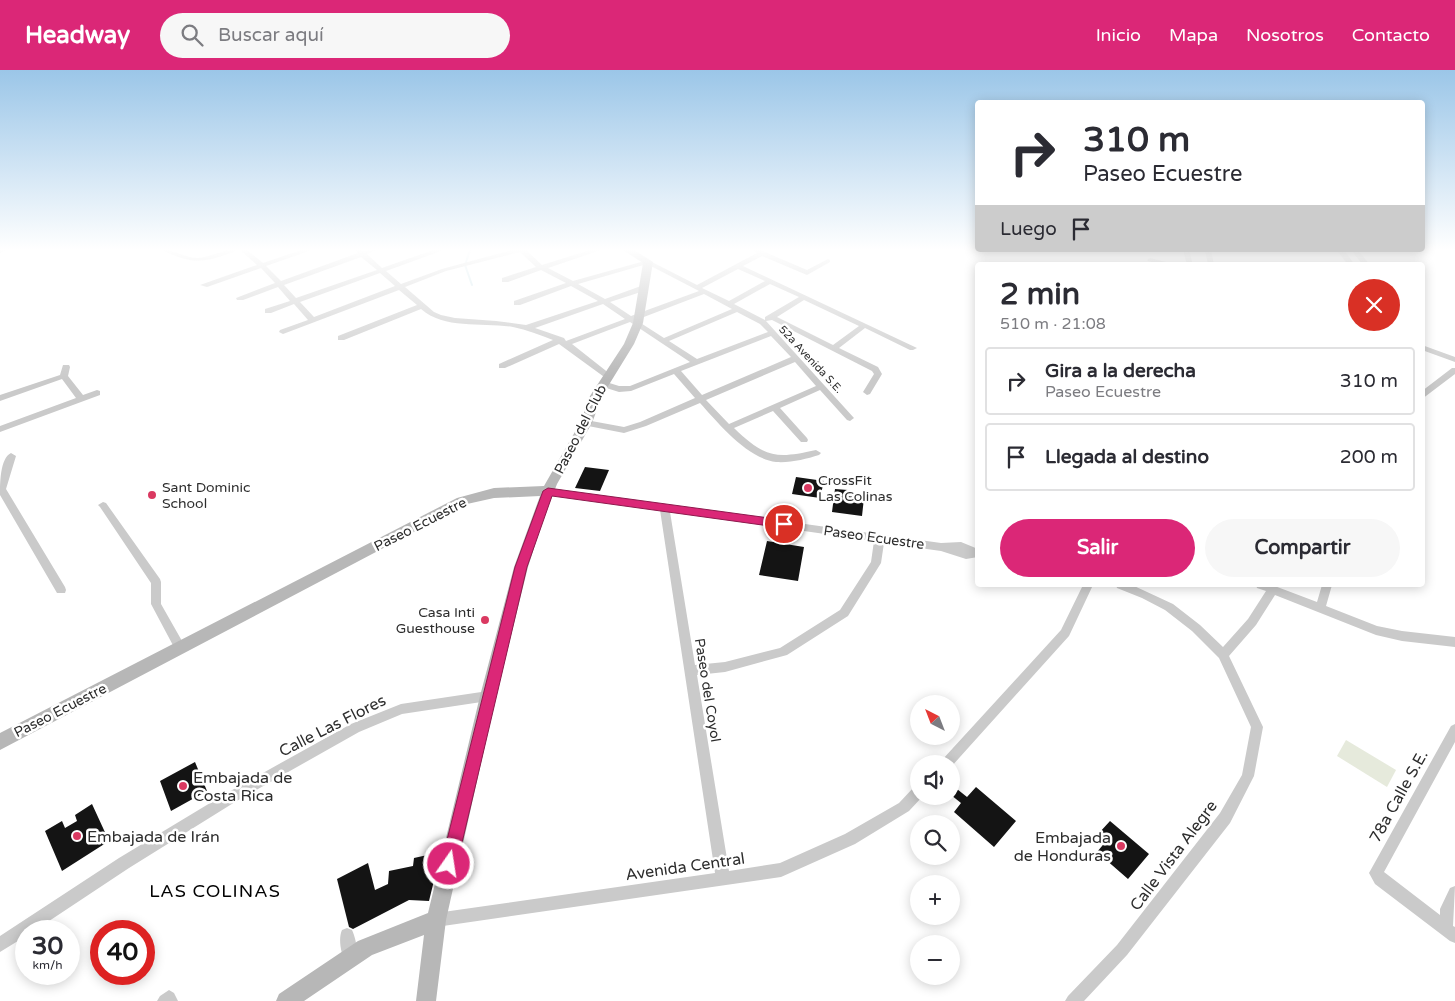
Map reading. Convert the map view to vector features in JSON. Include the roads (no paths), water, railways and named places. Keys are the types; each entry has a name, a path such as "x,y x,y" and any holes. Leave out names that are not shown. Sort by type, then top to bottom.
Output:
{"street":[{"path":"240,298 252,293"},
{"path":"286,293 312,320"},
{"path":"268,311 316,293"},
{"path":"283,332 385,293"},
{"path":"406,293 431,314 446,320 506,324 526,328 565,342 605,380 619,389 631,388 771,333"},
{"path":"517,303 542,293"},
{"path":"591,293 636,320 695,362"},
{"path":"526,328 627,293"},
{"name":"Paseo del Club","path":"426,1001 436,920 488,696 521,567 548,491 586,424 605,380 629,344 643,293"},
{"path":"502,366 565,342 636,320 693,293"},
{"name":"52a Avenida S.E.","path":"710,293 763,322 794,359 850,418"},
{"path":"729,304 749,293"},
{"path":"796,293 914,348"},
{"path":"763,322 804,297"},
{"path":"341,338 421,306"},
{"path":"663,341 737,309"},
{"path":"772,317 875,370 878,374 867,392"},
{"path":"834,348 864,326"},
{"path":"1425,348 1455,360"},
{"path":"586,424 624,430 702,400 794,359"},
{"path":"66,367 64,376 81,399"},
{"path":"675,370 702,400 759,454 782,459 816,453"},
{"path":"1425,394 1455,370"},
{"path":"0,398 64,376"},
{"path":"730,427 820,387"},
{"path":"0,429 97,393"},
{"path":"775,408 804,440"},
{"path":"11,456 1,489 61,590"},
{"name":"Paseo Ecuestre","path":"0,742 462,501 479,494 500,491 548,491 941,547 958,554 975,553"},
{"path":"103,505 156,582 156,604 180,648"},
{"name":"Paseo del Coyol","path":"664,507 723,878"},
{"path":"689,671 725,666 783,652 844,613 876,563 880,538"},
{"path":"954,755 1065,633 1087,587"},
{"name":"Calle Vista Alegre","path":"1073,1001 1122,950 1225,818 1248,776 1257,727 1223,655 1196,628 1169,608 1146,595 1126,587"},
{"path":"1266,587 1376,630 1402,636 1455,642"},
{"path":"1320,608 1328,587"},
{"path":"1223,655 1252,622 1273,590"},
{"name":"Calle Las Flores","path":"0,945 132,858 230,798 355,728 400,709 488,696"},
{"name":"78a Calle S.E.","path":"1451,932 1380,879 1376,873 1455,730"},
{"name":"Avenida Central","path":"436,920 781,870 850,839 904,806 910,800"},
{"path":"1451,932 1447,909 1455,893"},
{"path":"286,1001 350,957 383,940 436,920"},
{"path":"347,935 350,957"},
{"path":"165,1001 169,998 170,1001"}],"place":[{"name":"CrossFit Las Colinas","path":"808,488"},
{"name":"Sant Dominic School","path":"152,495"},
{"name":"Casa Inti Guesthouse","path":"485,620"},
{"name":"Embajada de Costa Rica","path":"183,786"},
{"name":"Embajada de Irán","path":"77,836"},
{"name":"Embajada de Honduras","path":"1121,846"}],"district":[{"name":"LAS COLINAS","path":"215,891"}]}
